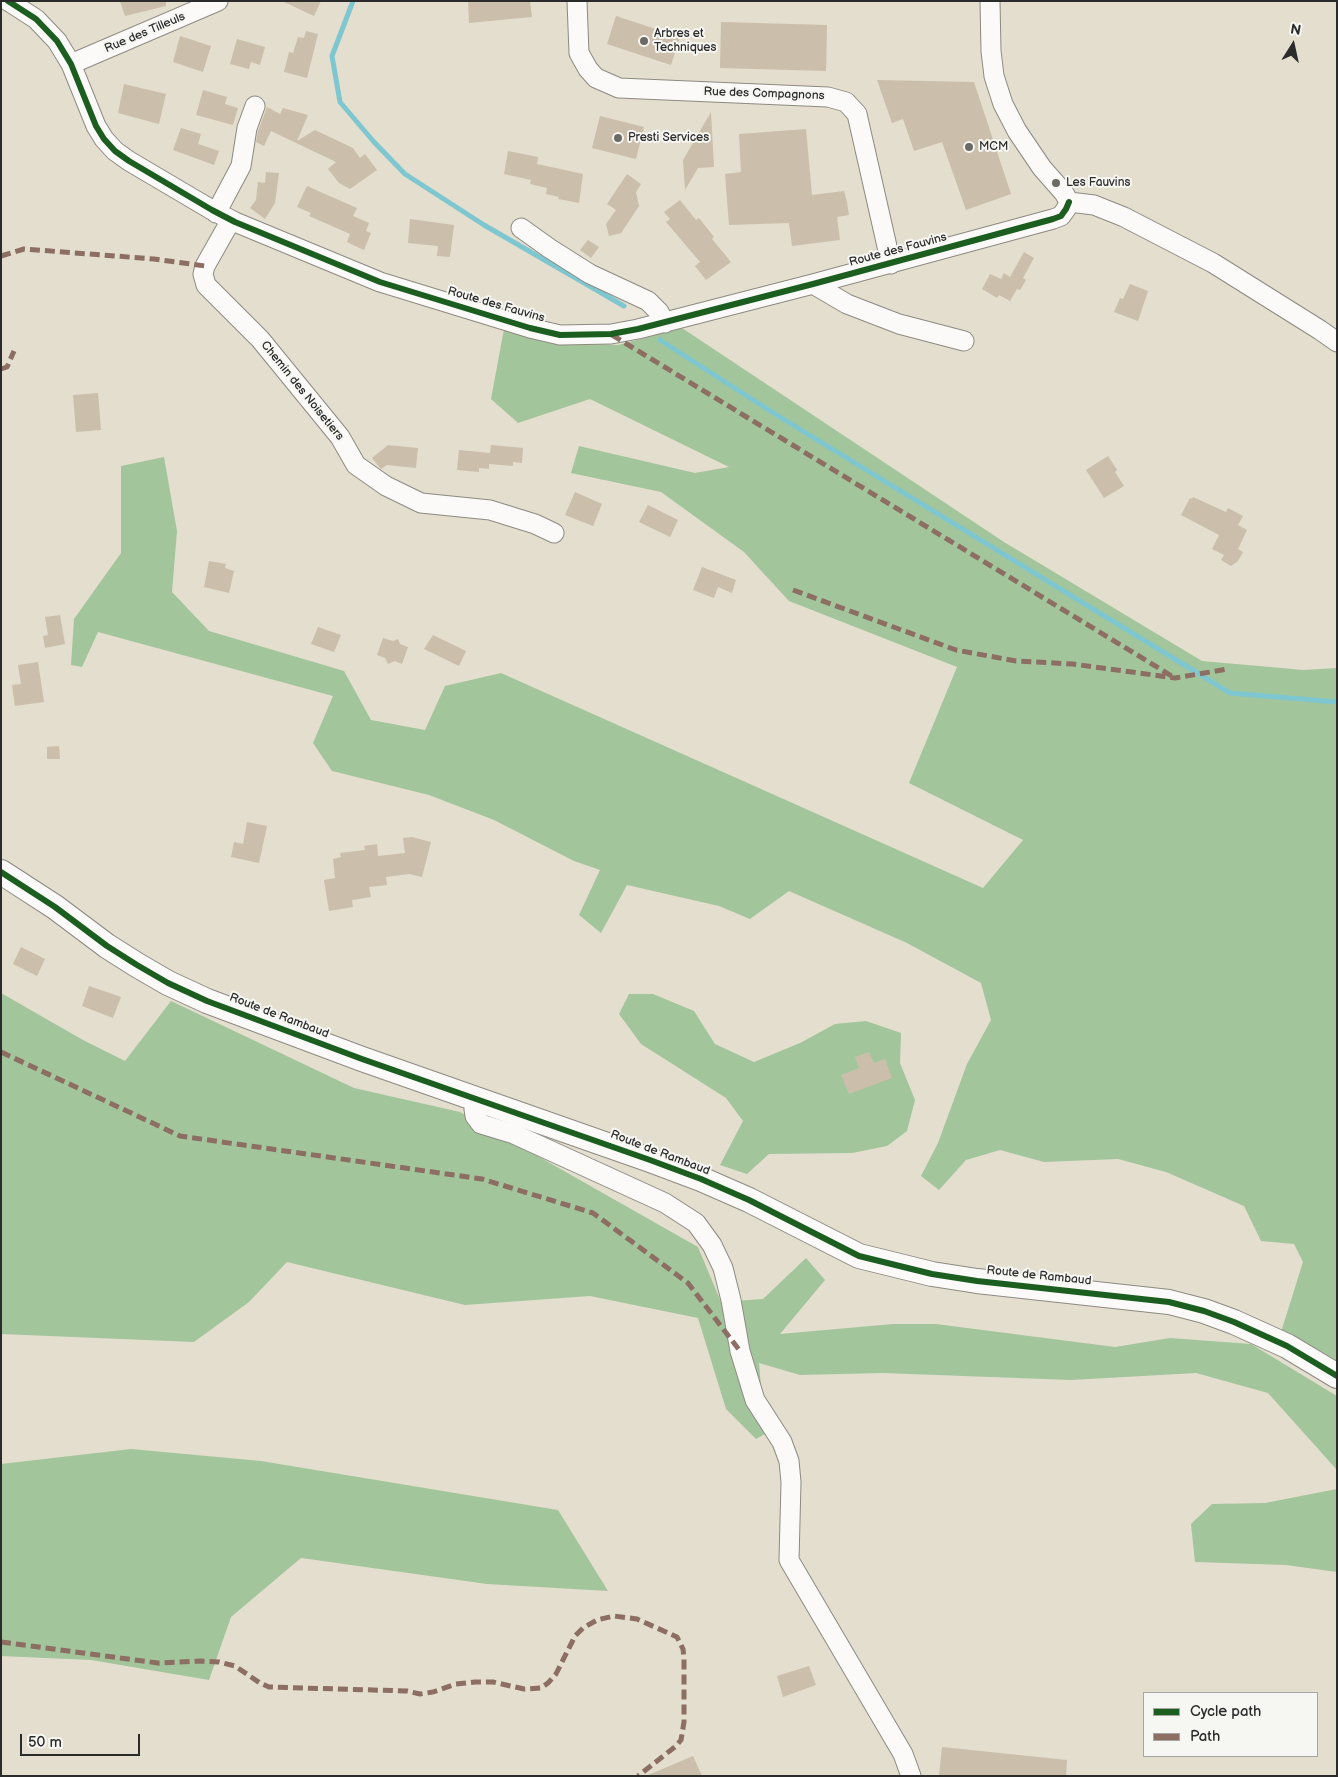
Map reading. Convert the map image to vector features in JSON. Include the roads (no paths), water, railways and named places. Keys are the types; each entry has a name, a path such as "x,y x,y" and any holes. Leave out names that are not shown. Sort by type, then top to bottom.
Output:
{"street":[{"name":"Route des Fauvins","path":"8,1 36,19 57,41 71,64 96,126 115,151 129,161 224,216 380,282 530,328 560,335 611,334 891,264 1053,219 1061,216 1069,202"},
{"name":"Rue des Tilleuls","path":"71,64 218,1"},
{"name":"Rue des Compagnons","path":"577,1 579,53 588,69 596,78 619,88 828,97 846,102 857,114 891,264"},
{"path":"990,1 991,51 994,76 1003,104 1017,131 1042,168 1064,193 1069,202 1094,205 1124,217 1213,264 1337,342"},
{"name":"Chemin des Noisetiers","path":"255,106 247,128 241,166 205,266 203,274 206,285 260,339 340,437 356,466 386,486 421,503 490,510 535,524 554,533"},
{"path":"521,228 590,274 648,301 659,312 665,322"},
{"path":"813,284 847,304 900,324 964,341"},
{"name":"Route de Rambaud","path":"1,872 55,907 107,946 168,983 207,1001 701,1179 749,1200 859,1256 932,1274 977,1281 1169,1302 1204,1311 1234,1322 1287,1346 1337,1376"},
{"path":"476,1098 475,1116 481,1124 514,1134 665,1203 696,1223 712,1245 723,1268 740,1351 755,1400 782,1442 789,1461 791,1482 789,1560 903,1754 911,1776"}],"waterway":[{"path":"353,1 332,56 340,102 374,142 405,174 484,225 624,306"},
{"path":"660,340 775,414 1230,693 1337,702"}],"place":[{"name":"Arbres et Techniques","path":"644,41"},
{"name":"Presti Services","path":"618,138"},
{"name":"MCM","path":"969,147"},
{"name":"Les Fauvins","path":"1056,183"}]}
